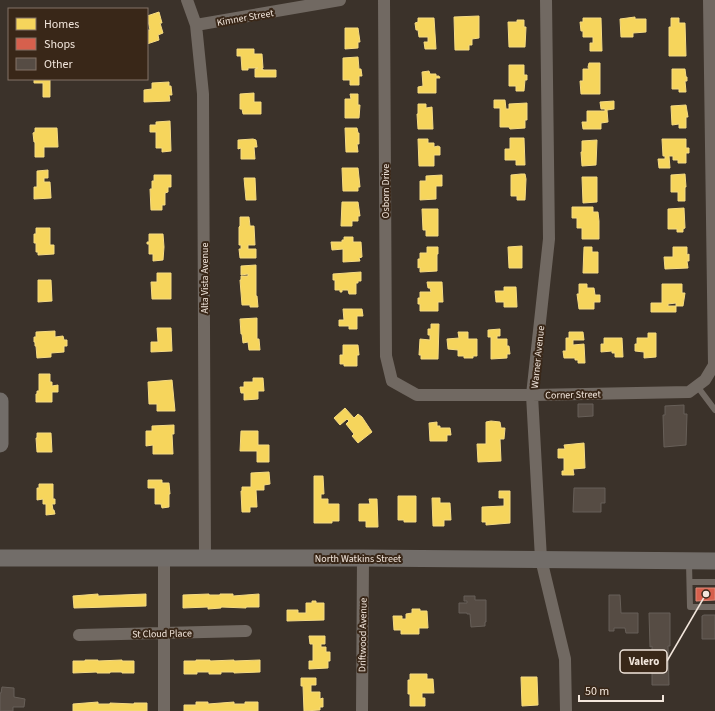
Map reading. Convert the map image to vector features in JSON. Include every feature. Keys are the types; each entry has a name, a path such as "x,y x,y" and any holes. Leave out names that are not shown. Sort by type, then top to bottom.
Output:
{"main road":[{"path":"0,401 0,444"},
{"name":"North Watkins Street","path":"0,558 363,558 715,561"}],"street":[{"name":"Alta Vista Avenue","path":"187,0 196,25 203,94 205,558"},
{"name":"Kimner Street","path":"196,25 340,0"},
{"name":"Osborn Drive","path":"384,0 386,356 392,381"},
{"name":"Warner Avenue","path":"546,0 549,239 532,395 541,559 565,659 566,711"},
{"path":"701,383 714,364 709,0"},
{"name":"Corner Street","path":"392,381 416,395 532,395 688,392 701,383"},
{"path":"164,558 164,711"},
{"name":"Driftwood Avenue","path":"362,711 363,558"},
{"name":"St Cloud Place","path":"79,635 246,631"}],"lane":[{"path":"701,383 715,410"},
{"path":"689,560 690,606 708,603 715,607"},
{"path":"690,582 710,584"}],"building: Homes":[{"path":"159,12 163,33 158,35 159,40 148,44 148,30 150,30 148,16"},
{"path":"479,16 479,38 472,39 472,45 469,45 469,50 455,50 454,17"},
{"path":"635,17 635,19 646,19 646,32 633,33 633,37 621,37 620,19"},
{"path":"418,18 434,18 436,49 425,49 424,42 428,42 428,37 419,37 415,23 418,22"},
{"path":"583,18 601,18 602,51 590,51 590,43 593,43 593,37 583,37 580,22 583,22"},
{"path":"671,18 679,18 679,23 685,23 686,56 669,56 669,27 671,27"},
{"path":"517,20 524,20 524,27 526,27 525,47 509,47 508,22 517,22"},
{"path":"345,28 358,28 360,42 358,42 358,48 345,49"},
{"path":"237,49 254,49 254,54 262,54 263,68 261,69 276,70 276,77 255,77 255,69 258,68 248,68 248,70 242,70 241,56 237,56"},
{"path":"358,57 359,69 361,69 362,76 359,76 359,85 350,85 350,80 343,80 343,58"},
{"path":"589,63 600,63 600,94 581,94 580,81 583,81 583,69 589,69"},
{"path":"509,65 524,65 524,75 527,75 527,80 525,80 524,91 516,91 516,86 509,86"},
{"path":"672,69 685,69 687,77 687,81 685,81 686,92 679,92 679,89 672,89"},
{"path":"429,71 430,74 436,74 436,76 439,76 440,78 436,78 436,93 418,93 418,87 423,86 422,72"},
{"path":"34,80 50,80 50,97 43,97 43,83 34,83"},
{"path":"169,82 172,95 169,95 170,101 144,102 144,90 152,89 152,83"},
{"path":"254,93 254,102 261,102 261,114 243,114 242,109 240,109 240,94"},
{"path":"350,94 358,94 358,105 360,105 359,118 345,118 345,99 351,99"},
{"path":"494,100 505,100 506,109 509,109 509,104 527,103 527,120 525,120 525,128 510,129 509,127 500,127 500,108 494,108"},
{"path":"614,101 614,109 607,110 608,122 601,123 601,129 583,129 582,122 587,122 587,111 605,111 605,109 601,109 600,102"},
{"path":"418,104 426,104 426,108 432,107 433,129 418,129"},
{"path":"686,105 688,117 686,117 686,128 679,128 679,124 672,125 671,106"},
{"path":"170,121 171,151 162,152 162,148 156,148 156,132 150,132 150,125 156,125 156,122"},
{"path":"35,128 57,128 58,147 44,147 44,157 35,157 35,142 33,133 35,132"},
{"path":"345,128 357,128 359,133 359,144 357,144 358,152 346,152"},
{"path":"510,138 524,138 525,165 516,165 516,160 505,160 505,149 510,149"},
{"path":"418,139 428,139 428,143 434,143 434,147 440,147 440,155 434,155 434,166 419,166"},
{"path":"662,139 686,139 686,148 689,148 689,153 686,153 686,163 678,163 678,160 673,160 673,156 669,156 670,168 659,168 658,159 665,159 665,156 663,156"},
{"path":"238,140 256,140 257,147 254,147 255,159 241,159 241,148 238,149"},
{"path":"597,140 596,165 582,166 582,141"},
{"path":"342,168 358,168 360,187 358,187 358,191 343,191"},
{"path":"48,170 48,178 44,178 44,182 50,182 51,198 34,199 34,187 37,187 37,171"},
{"path":"525,174 525,200 517,200 517,196 511,196 511,175"},
{"path":"685,174 685,201 678,201 678,192 671,192 671,175"},
{"path":"154,175 171,175 171,187 168,187 168,192 165,193 165,205 162,205 162,210 151,210 150,189 152,189"},
{"path":"442,175 442,186 436,186 436,199 420,200 420,181 426,181 426,176"},
{"path":"582,177 597,177 597,202 583,203"},
{"path":"244,178 255,178 256,200 246,200"},
{"path":"342,202 358,202 360,216 358,216 358,221 352,221 352,226 341,226"},
{"path":"572,207 593,207 593,212 598,212 599,239 582,239 582,228 577,228 577,218 572,218"},
{"path":"684,208 685,228 683,229 683,232 677,232 677,229 668,229 668,209"},
{"path":"422,209 438,209 438,236 426,236 426,230 423,230"},
{"path":"240,217 249,217 250,226 254,226 255,245 248,245 248,249 256,249 256,258 240,258"},
{"path":"36,228 50,228 50,245 54,245 54,254 38,255 38,252 36,252 36,243 34,243"},
{"path":"149,234 163,234 163,260 153,261 153,254 149,254 149,244 147,244 147,242 149,242"},
{"path":"344,237 353,237 353,242 361,242 362,257 359,258 360,261 343,262 343,249 332,250 331,242 342,242"},
{"path":"522,246 522,268 509,268 508,247"},
{"path":"427,247 438,247 437,271 420,272 420,267 418,268 420,253 427,253"},
{"path":"584,247 592,247 592,252 598,252 598,273 583,273"},
{"path":"673,247 687,247 687,255 689,254 689,261 687,261 688,268 665,269 664,257 673,257"},
{"path":"256,265 256,296 258,307 250,307 250,305 242,305 240,280 241,276 248,276 248,274 241,275 241,266"},
{"path":"361,272 361,281 356,283 356,294 349,294 348,290 342,290 342,292 340,292 340,290 335,290 335,280 333,280 333,274"},
{"path":"157,273 171,273 171,299 152,299 151,282 157,282"},
{"path":"38,280 51,280 52,301 38,302"},
{"path":"427,282 442,282 443,302 438,302 438,311 420,311 418,298 420,298 420,292 431,292 430,288 428,288"},
{"path":"579,284 587,284 587,288 594,288 595,295 600,295 600,302 594,302 594,309 579,309 577,294 579,294"},
{"path":"662,284 682,284 682,293 685,293 683,306 676,306 676,312 651,312 651,303 662,303","holes":["676,303 676,306 668,306 668,304"]},
{"path":"504,287 516,287 517,307 504,307 504,302 496,302 495,291 504,291"},
{"path":"343,309 362,309 363,316 357,316 357,329 349,329 349,326 339,326 339,320 344,320"},
{"path":"257,318 257,339 259,339 260,350 249,350 248,342 243,343 240,319"},
{"path":"431,324 439,324 438,359 421,359 421,355 419,355 420,339 430,340 428,329 431,329"},
{"path":"157,328 171,328 172,351 151,352 151,342 158,342"},
{"path":"500,329 500,336 497,336 497,339 507,339 507,346 509,346 510,354 507,354 507,358 491,359 491,337 488,337 488,330"},
{"path":"55,331 55,337 63,336 64,340 67,340 67,346 64,346 64,352 51,353 51,357 37,358 36,346 34,342 36,332"},
{"path":"458,332 468,332 468,339 477,339 477,356 473,356 473,358 464,358 464,356 458,356 458,350 448,349 447,339 459,338"},
{"path":"569,332 583,332 584,340 573,340 573,345 584,344 585,363 578,363 578,360 575,360 575,358 564,358 563,351 566,351 566,338 569,338"},
{"path":"648,333 656,333 656,357 644,358 644,352 635,351 635,344 637,344 637,338 648,338"},
{"path":"604,338 622,338 623,357 615,357 615,353 612,353 612,351 601,352 601,344 604,344"},
{"path":"343,345 358,345 359,355 357,355 357,366 344,366 344,364 340,364 340,355 343,355"},
{"path":"39,374 50,374 50,382 52,382 52,386 58,385 58,392 52,392 52,402 36,402 36,394 37,391 39,391"},
{"path":"253,378 263,378 264,391 258,391 258,399 244,400 244,393 241,393 240,387 244,387 244,382 253,382"},
{"path":"172,380 175,411 157,411 157,404 149,404 148,382"},
{"path":"345,408 354,418 358,414 362,417 372,432 358,443 352,436 354,434 346,424 349,421 347,419 340,425 334,418"},
{"path":"437,422 437,426 440,426 440,428 450,428 451,435 447,435 447,441 430,441 429,423"},
{"path":"486,422 500,422 501,428 505,428 504,439 500,439 501,461 478,462 477,444 486,444"},
{"path":"174,425 174,434 172,434 173,454 153,454 153,445 146,446 146,431 152,431 152,426"},
{"path":"241,431 258,431 258,445 269,445 269,462 257,462 257,451 240,451"},
{"path":"37,433 51,433 52,452 37,452"},
{"path":"584,443 585,468 573,469 574,475 562,475 562,471 564,471 564,458 558,458 558,449 565,449 564,445"},
{"path":"269,472 270,484 264,485 264,490 256,490 257,507 250,507 250,512 242,512 241,491 242,487 251,487 251,473"},
{"path":"314,476 323,476 324,494 321,494 321,499 328,499 328,504 339,504 339,521 332,521 332,523 314,523"},
{"path":"148,480 162,480 162,483 169,483 169,507 162,508 161,504 155,504 155,488 148,488"},
{"path":"39,484 53,484 53,499 55,499 55,504 52,504 55,514 46,515 46,504 43,504 43,499 37,500 37,488 39,488"},
{"path":"499,491 510,491 510,523 486,525 486,522 482,522 482,507 504,506 504,498 499,498"},
{"path":"398,496 416,496 416,522 404,522 404,520 398,520"},
{"path":"432,498 440,498 440,503 450,503 451,520 444,520 444,526 433,526"},
{"path":"369,499 377,499 378,527 366,527 366,521 359,521 359,504 370,504"},
{"path":"98,594 98,596 146,594 146,606 74,608 73,596"},
{"path":"233,594 233,596 259,594 259,607 221,607 208,609 208,607 183,608 183,595"},
{"path":"312,601 316,601 316,603 324,603 324,620 287,621 287,610 298,610 298,613 306,613 306,603 312,603"},
{"path":"412,609 427,611 428,628 419,628 419,634 401,634 401,630 394,630 393,616 402,616 402,619 406,619 406,614 412,613"},
{"path":"309,636 325,636 325,644 321,644 321,647 326,647 326,652 330,652 328,668 309,669 309,661 313,661 313,644 310,644"},
{"path":"260,660 260,672 221,672 221,674 209,674 209,672 197,672 197,674 184,674 184,661"},
{"path":"73,661 134,661 134,673 73,673"},
{"path":"410,674 427,674 427,679 433,679 434,693 422,693 422,698 425,698 425,706 410,706 408,680 410,680"},
{"path":"521,677 537,677 538,705 522,706"},
{"path":"301,678 316,678 316,685 311,685 311,692 320,692 320,699 323,698 323,707 320,707 320,710 304,711 303,686 301,686"},
{"path":"98,702 98,704 147,703 147,711 73,711 73,704"},
{"path":"196,702 208,702 208,704 234,702 234,704 245,704 245,702 258,702 258,711 184,711 184,705 196,705"}],"building: Shops":[{"path":"696,588 715,588 715,600 696,601"}],"building: Other":[{"path":"578,404 593,404 593,416 578,417"},
{"path":"684,405 684,414 687,414 686,445 664,447 663,415 665,415 665,406"},
{"path":"574,488 605,488 605,503 601,503 601,512 573,512"},
{"path":"609,595 620,595 621,613 638,613 638,633 626,633 625,628 614,628 614,631 609,631"},
{"path":"464,596 475,596 475,600 486,600 485,626 471,627 470,614 459,613 459,603 467,603 467,601 464,601"},
{"path":"649,613 670,613 670,646 668,646 669,685 652,685 652,646 650,647"},
{"path":"715,615 715,639 702,639 702,616"},
{"path":"2,687 14,688 14,697 25,699 24,707 13,707 13,711 0,711 0,693"}],"place":[{"name":"Valero","path":"706,594"}]}
